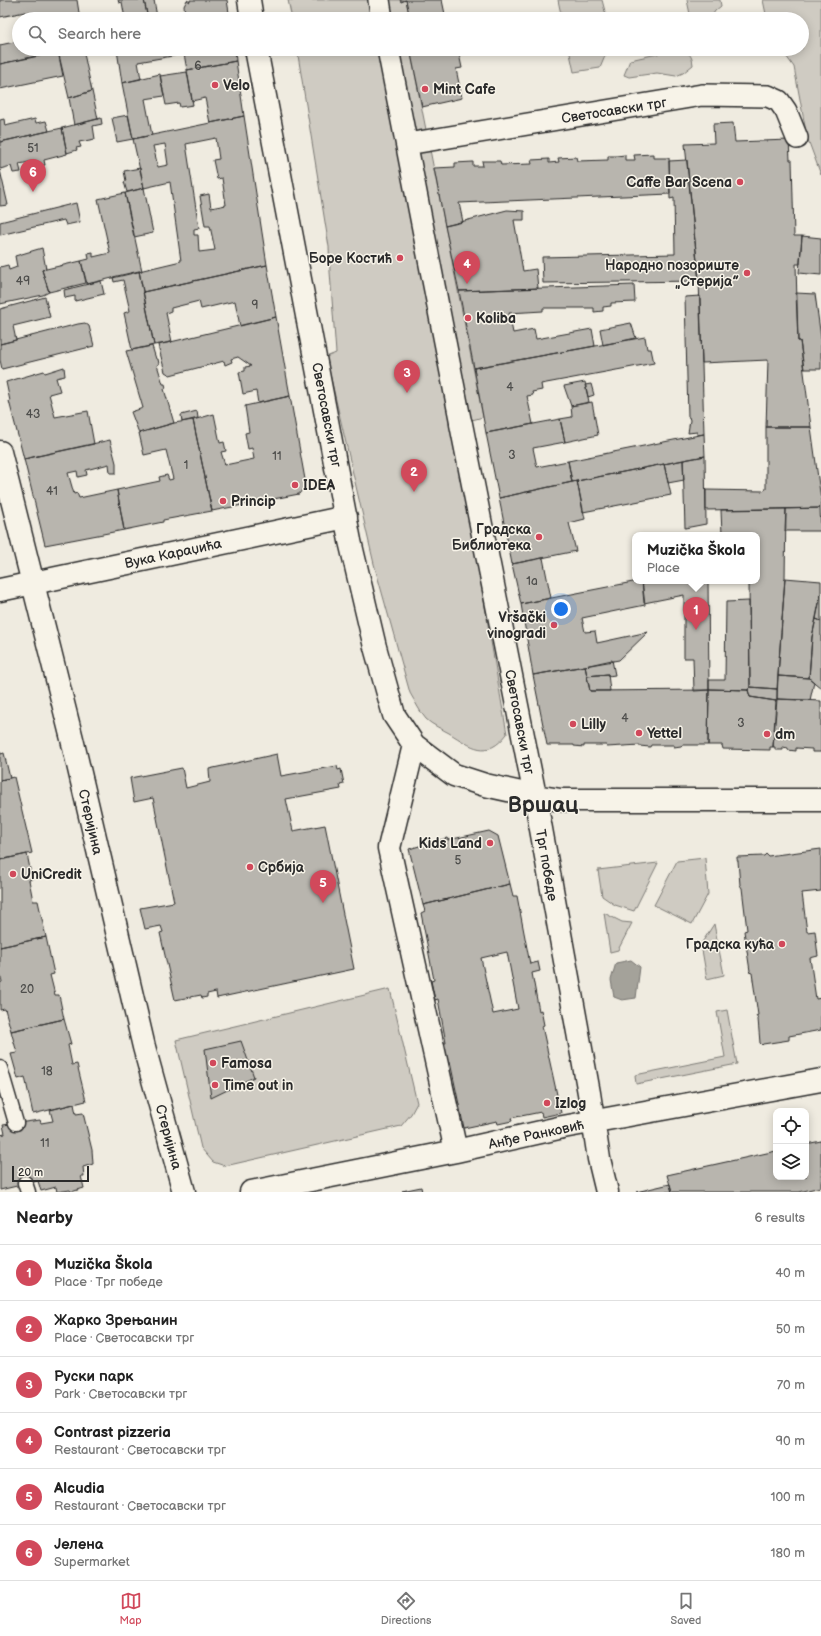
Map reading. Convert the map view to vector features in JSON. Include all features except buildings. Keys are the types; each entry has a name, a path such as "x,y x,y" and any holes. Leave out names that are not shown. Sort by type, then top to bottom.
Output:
{"street":[{"path":"249,0 251,12"},
{"path":"379,0 381,12"},
{"name":"Светосавски трг","path":"257,56 346,517 375,648 394,715 414,745 454,775 485,785 535,796 389,56"},
{"name":"Светосавски трг","path":"407,144 702,95 768,96 779,101 786,111 797,138"},
{"name":"Стеријина","path":"0,452 33,583 144,1047 184,1192"},
{"name":"Вука Караџића","path":"0,590 346,517"},
{"path":"414,745 388,848 456,1151"},
{"path":"535,796 561,800 821,800"},
{"name":"Трг победе","path":"535,796 599,1158 607,1192"},
{"name":"Анђе Ранковић","path":"251,1192 593,1122 821,1080"}],"lane":[{"path":"0,1068 16,1123"}],"shaded area":[{"path":"288,0 406,0 409,12 291,12"},
{"path":"558,0 602,0 605,12 561,12"},
{"path":"687,0 720,0 721,6 714,12 690,12"},
{"path":"763,0 821,0 821,175 807,137 794,67 786,56 809,56 809,12 766,12"},
{"path":"298,56 411,56 483,417 461,423 467,503 507,734 493,747 486,749 472,746 434,725 426,719 410,693 374,564 326,357 336,353 329,247"},
{"path":"571,56 605,56 600,68 574,72"},
{"path":"648,56 690,56 693,65 683,73 676,76 657,73 629,77 624,75 630,60"},
{"path":"705,858 708,894 692,924 654,905 677,861"},
{"path":"658,863 634,911 615,905 602,896 598,870"},
{"path":"604,913 622,922 632,923 618,950 610,952"},
{"path":"714,924 724,975 707,979 701,944"},
{"path":"631,960 640,967 636,998 622,1000 614,997 611,980 616,963"},
{"path":"390,989 417,1103 411,1114 401,1126 225,1166 213,1162 201,1148 176,1040"},
{"path":"727,1010 737,1064 636,1084 635,1075 725,1057 717,1012"}],"place":[{"name":"Velo","path":"215,85"},
{"name":"Mint Cafe","path":"425,89"},
{"name":"Caffe Bar Scena","path":"740,182"},
{"name":"Јелена","path":"33,192"},
{"name":"Боре Костић","path":"400,258"},
{"name":"Народно позориште „Стерија”","path":"747,273"},
{"name":"Contrast pizzeria","path":"467,284"},
{"name":"Koliba","path":"468,318"},
{"name":"Руски парк","path":"407,393"},
{"name":"IDEA","path":"295,485"},
{"name":"Жарко Зрењанин","path":"414,492"},
{"name":"Princip","path":"223,501"},
{"name":"Градска Библиотека","path":"539,537"},
{"name":"Vršački vinogradi","path":"554,625"},
{"name":"Muzička Škola","path":"696,630"},
{"name":"Lilly","path":"573,724"},
{"name":"Yettel","path":"639,733"},
{"name":"dm","path":"767,734"},
{"name":"Kids Land","path":"490,843"},
{"name":"Србија","path":"250,867"},
{"name":"UniCredit","path":"13,874"},
{"name":"Alcudia","path":"323,903"},
{"name":"Градска кућа","path":"782,944"},
{"name":"Famosa","path":"213,1063"},
{"name":"Time out in","path":"215,1085"},
{"name":"Izlog","path":"547,1103"}],"district":[{"name":"Вршац","path":"543,804"}]}
